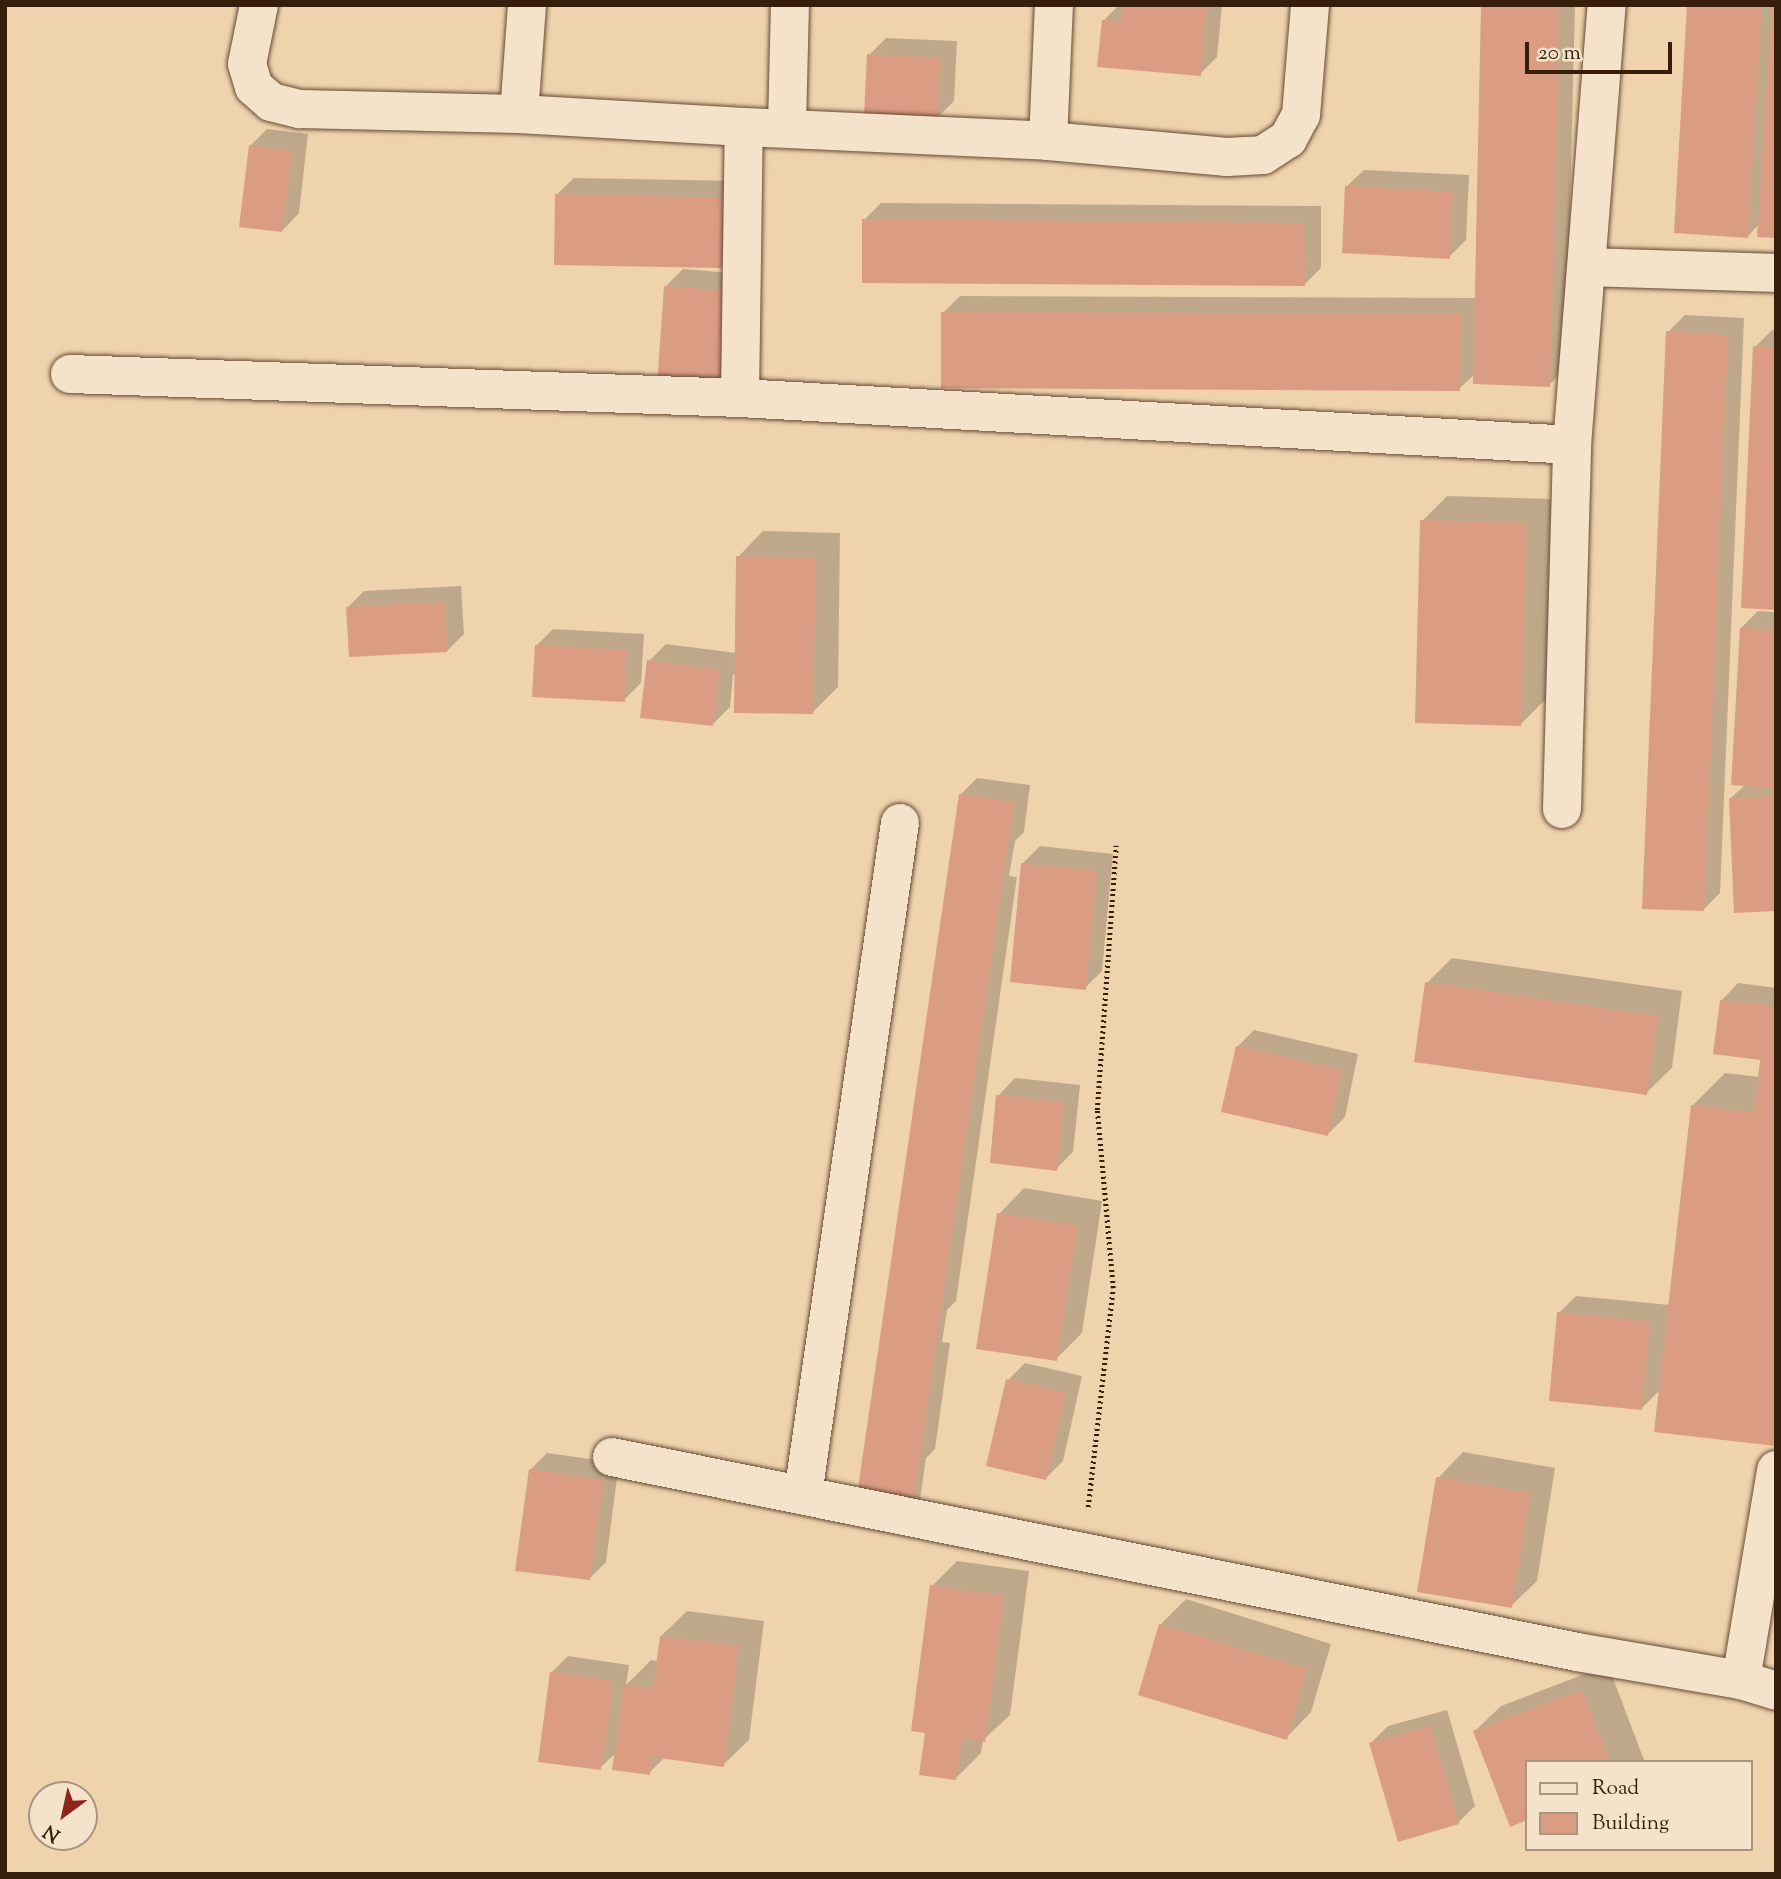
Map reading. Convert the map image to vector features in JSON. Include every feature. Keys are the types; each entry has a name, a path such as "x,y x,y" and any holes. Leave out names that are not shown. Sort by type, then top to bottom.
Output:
{"street":[{"path":"260,5 247,64 254,87 271,102 300,109 519,114 744,127 787,126 1048,141 1227,157 1263,155 1288,139 1301,115 1310,5"},
{"path":"519,114 527,5"},
{"path":"787,126 790,5"},
{"path":"1048,141 1054,5"},
{"path":"1562,809 1572,445 1607,5"},
{"path":"740,398 744,127"},
{"path":"1588,267 1776,273"},
{"path":"70,373 740,398 1572,445"},
{"path":"803,1495 900,823"},
{"path":"612,1457 1083,1550 1577,1653 1758,1685 1776,1470"}],"path":[{"path":"1083,1550 1113,1288 1097,1110 1116,846"}],"building":[{"path":"1123,5 1206,5 1201,76 1097,67 1102,20 1121,22"},
{"path":"1481,5 1560,5 1550,387 1473,384"},
{"path":"1687,5 1762,5 1748,238 1674,233"},
{"path":"1772,5 1776,5 1776,238 1757,237"},
{"path":"867,54 941,58 938,120 864,116"},
{"path":"249,145 292,151 282,232 239,227"},
{"path":"1345,186 1453,192 1450,259 1342,253"},
{"path":"555,194 722,198 722,268 554,265"},
{"path":"862,219 1304,223 1305,286 862,283"},
{"path":"664,286 728,291 720,391 657,386"},
{"path":"941,312 1461,314 1460,391 941,388"},
{"path":"1666,331 1728,335 1704,911 1642,909"},
{"path":"1753,346 1776,348 1776,610 1741,608"},
{"path":"1420,520 1527,523 1521,726 1415,723"},
{"path":"736,556 816,558 813,714 734,713"},
{"path":"445,602 447,652 349,657 346,607"},
{"path":"1740,628 1776,630 1776,789 1731,785"},
{"path":"535,645 627,650 625,702 532,697"},
{"path":"647,660 720,670 713,726 640,718"},
{"path":"959,794 1014,802 912,1510 856,1502"},
{"path":"1776,796 1776,911 1734,913 1729,798"},
{"path":"1021,863 1097,871 1086,990 1010,982"},
{"path":"1425,982 1658,1016 1647,1095 1414,1062"},
{"path":"1720,1000 1776,1006 1776,1446 1654,1432 1691,1105 1754,1113 1760,1060 1713,1054"},
{"path":"1236,1046 1342,1070 1328,1136 1221,1112"},
{"path":"996,1095 1064,1102 1057,1171 990,1163"},
{"path":"997,1213 1078,1226 1057,1361 976,1349"},
{"path":"1557,1312 1650,1322 1642,1410 1549,1401"},
{"path":"1006,1379 1066,1393 1046,1480 986,1466"},
{"path":"529,1469 603,1480 590,1580 515,1571"},
{"path":"1436,1477 1530,1493 1512,1608 1417,1592"},
{"path":"930,1585 1004,1596 985,1742 962,1738 956,1780 919,1775 925,1733 911,1731"},
{"path":"1159,1624 1307,1669 1287,1740 1138,1695"},
{"path":"660,1636 739,1646 724,1767 652,1757 650,1775 612,1770 624,1685 653,1688"},
{"path":"550,1672 613,1681 601,1770 538,1762"},
{"path":"1582,1690 1609,1760 1526,1760 1526,1820 1510,1827 1473,1731"},
{"path":"1430,1726 1459,1824 1398,1842 1369,1743"}]}
